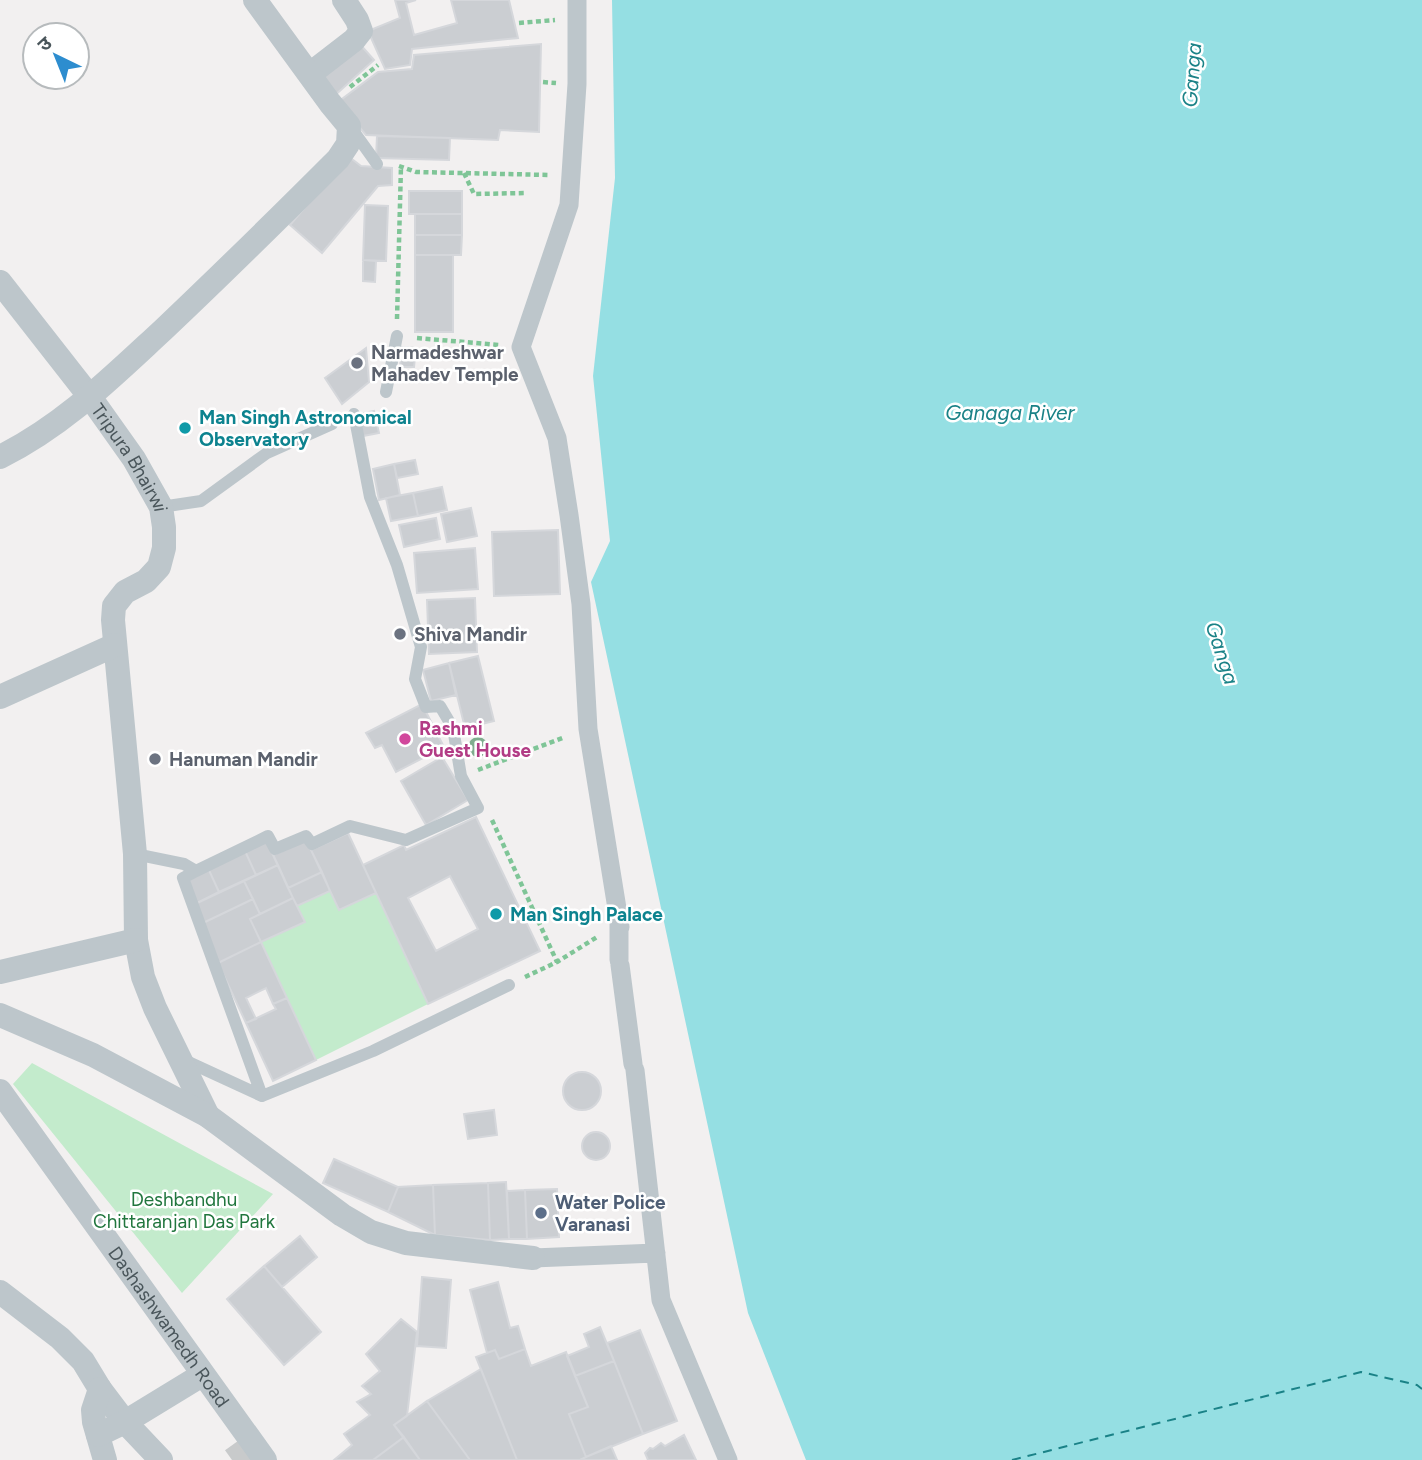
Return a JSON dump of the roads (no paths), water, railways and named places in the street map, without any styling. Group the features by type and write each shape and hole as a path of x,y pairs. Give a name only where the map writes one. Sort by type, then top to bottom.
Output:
{"street":[{"path":"0,457 41,433 90,397 223,273 338,159 348,144 349,126 255,0"},
{"path":"310,74 354,40 361,30 344,0"},
{"path":"577,9 578,83 569,205 521,346 556,438 569,514 581,604 587,729 620,927 619,924 620,963 661,1300 728,1460"},
{"name":"Tripura Bhairwi","path":"0,282 134,458 161,507 164,548 159,567 146,581 125,592 114,606 116,645"},
{"path":"0,698 116,645 135,854 136,940 144,977 155,1008 208,1116"},
{"path":"0,972 136,940"},
{"path":"0,1015 93,1055 208,1116 342,1215 371,1232 406,1243 533,1258 656,1253"},
{"name":"Dashashwamedh Road","path":"0,1091 265,1460"},
{"path":"4,1301 60,1338 83,1362 125,1422 161,1460"},
{"path":"98,1436 202,1375"},
{"path":"100,1389 93,1410 104,1460"}],"lane":[{"path":"349,126 377,164"},
{"path":"386,392 397,336"},
{"path":"261,1096 183,878 268,836 275,849 306,836 312,844 350,826 410,843 478,808 461,776 453,728 440,706 426,707 415,679 421,647 397,565 370,497 354,414"},
{"path":"161,507 201,501 267,453 332,424"},
{"path":"135,854 184,864 196,871"},
{"path":"180,1059 261,1096 373,1051 509,985"}],"water":[{"name":"Ganaga River","path":"612,0 1422,0 1422,1460 806,1460 748,1313 591,582 610,541 593,376 615,178"}],"tunnel":[{"path":"232,1460 253,1445"}],"place":[{"name":"Narmadeshwar Mahadev Temple","path":"357,363"},
{"name":"Man Singh Astronomical Observatory","path":"185,428"},
{"name":"Shiva Mandir","path":"400,634"},
{"name":"Rashmi Guest House","path":"405,739"},
{"name":"Hanuman Mandir","path":"155,759"},
{"name":"Man Singh Palace","path":"496,914"},
{"name":"Water Police Varanasi","path":"541,1213"}],"water label":[{"name":"Ganga","path":"1192,75"},
{"name":"Ganga","path":"1222,653"}],"park label":[{"name":"Deshbandhu Chittaranjan Das Park","path":"184,1210"}]}
